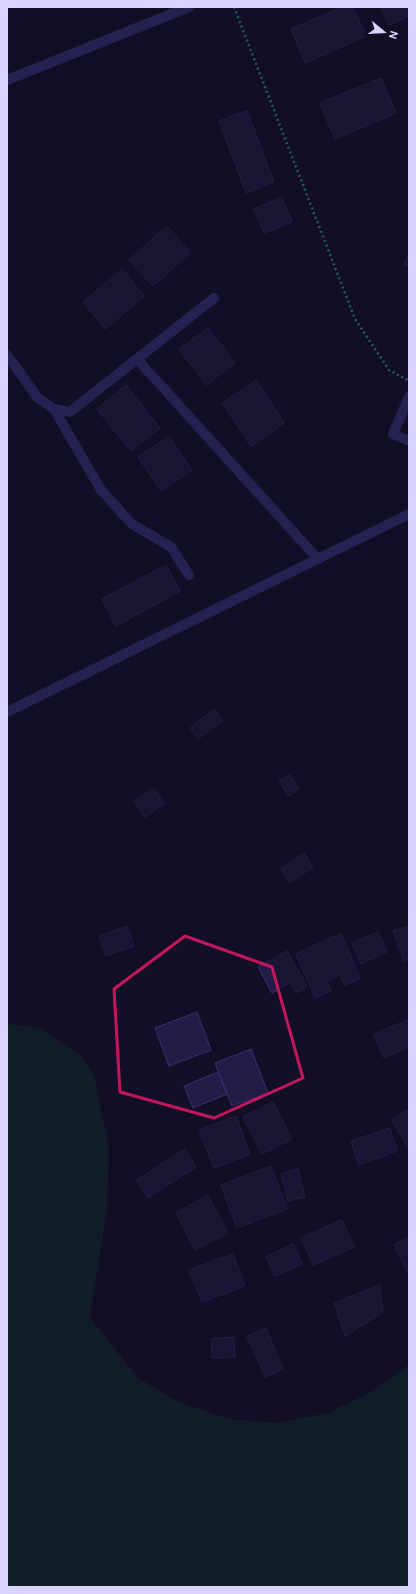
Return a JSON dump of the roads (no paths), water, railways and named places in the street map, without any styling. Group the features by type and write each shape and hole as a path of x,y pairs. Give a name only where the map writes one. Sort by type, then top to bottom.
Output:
{"street":[{"path":"7,80 189,7"},
{"path":"7,355 38,398 54,409 70,412 214,298"},
{"path":"137,359 318,559"},
{"path":"409,397 393,434 409,441"},
{"path":"54,409 101,490 132,524 171,547 189,575"},
{"path":"7,712 409,514"}]}
